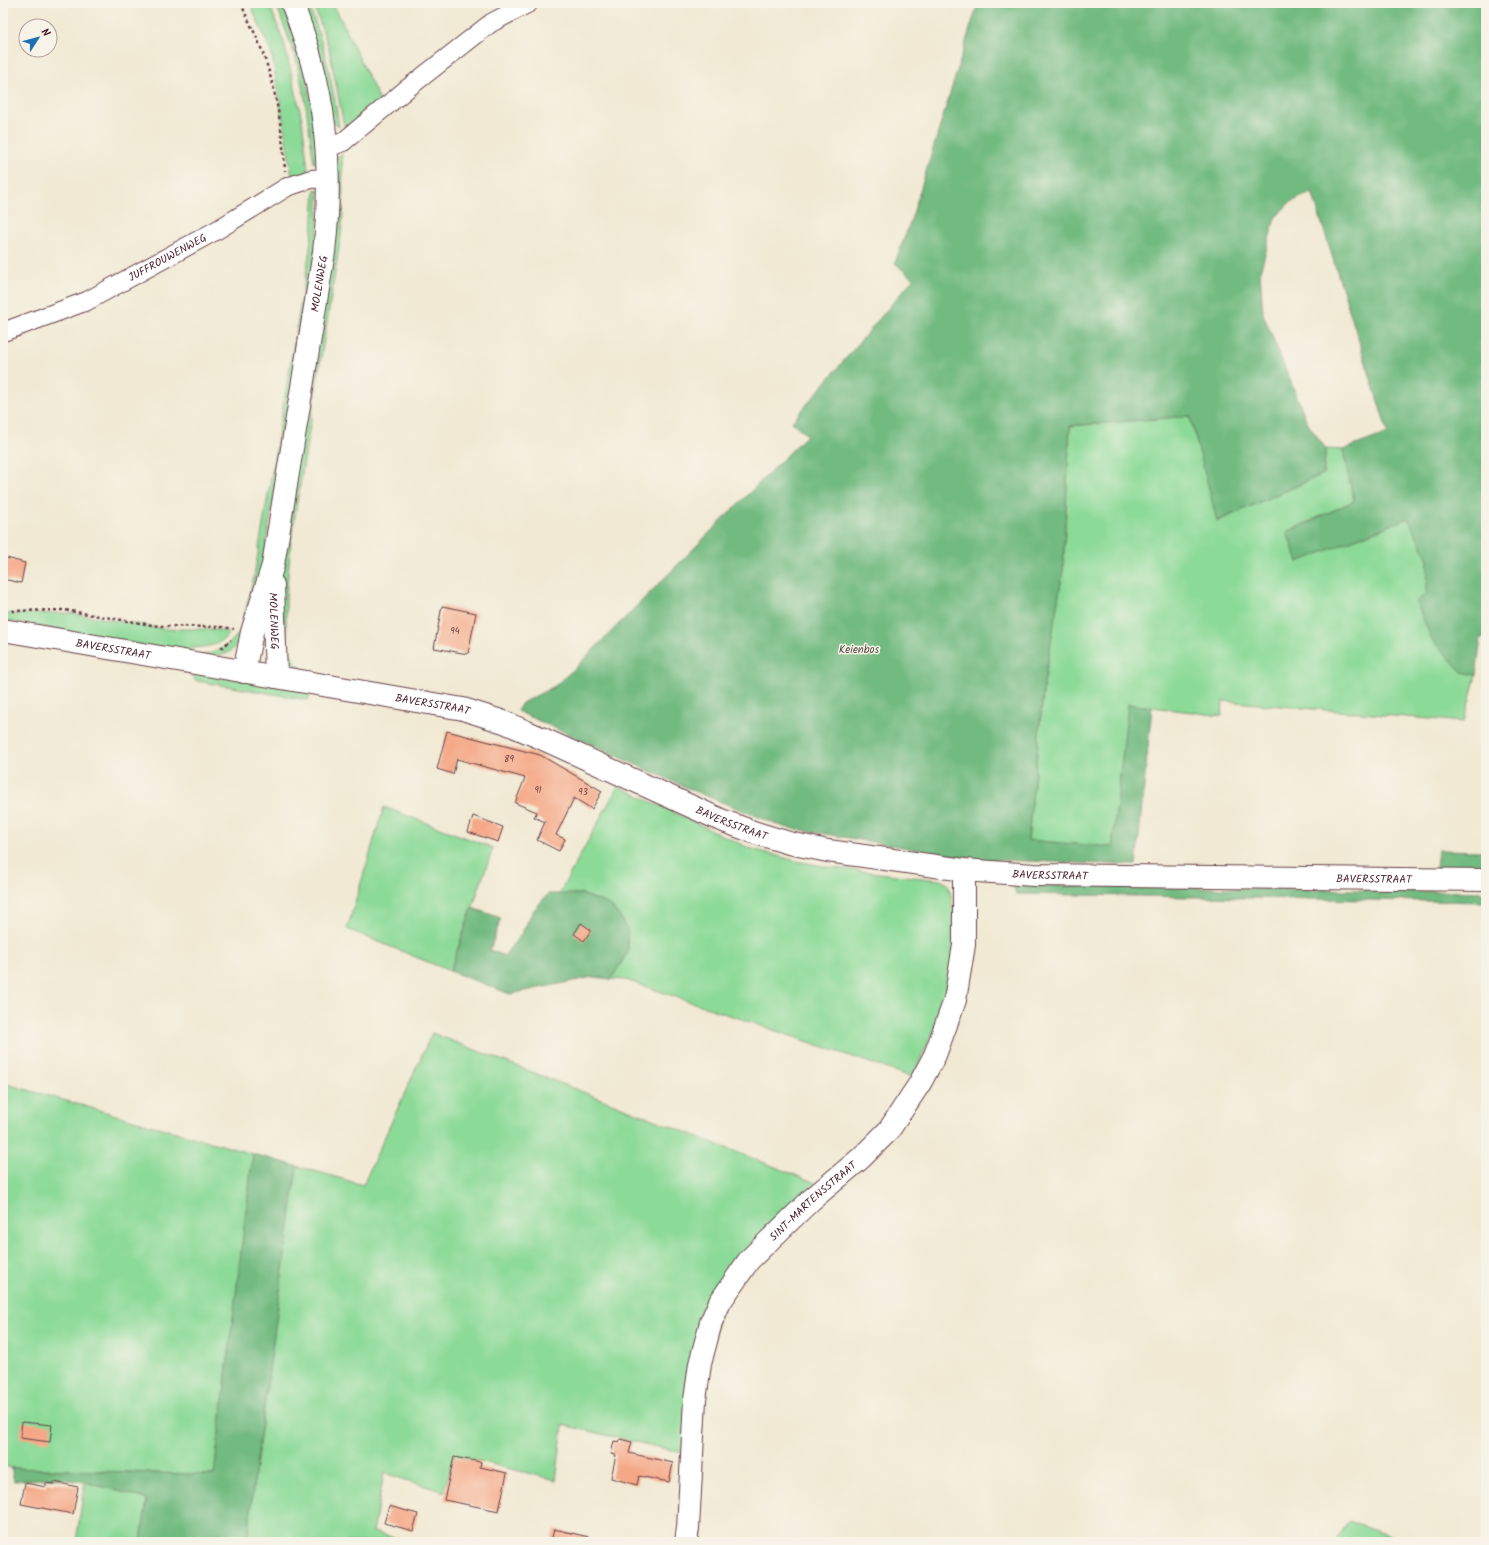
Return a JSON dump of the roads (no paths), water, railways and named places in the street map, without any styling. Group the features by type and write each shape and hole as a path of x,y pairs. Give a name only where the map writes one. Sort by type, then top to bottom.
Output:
{"main road":[{"name":"MOLENWEG","path":"244,672 252,632 273,565 324,252 328,216 329,178 322,110 314,68 292,3"},
{"name":"MOLENWEG","path":"273,565 276,677"},
{"name":"BAVERSSTRAAT","path":"6,620 244,672 463,709 504,722 721,820 789,843 828,851 964,870 1034,875 1486,880"},
{"name":"SINT-MARTENSSTRAAT","path":"686,1542 695,1400 700,1364 711,1322 720,1302 749,1260 812,1200 861,1158 889,1130 920,1083 935,1055 955,1000 964,945 964,870"}],"street":[{"path":"327,148 343,142 408,88 491,23 529,3"},
{"name":"JUFFROUWENWEG","path":"3,332 87,301 217,230 287,187 311,178 329,178"}],"park label":[{"name":"Keienbos","path":"859,649"}]}
